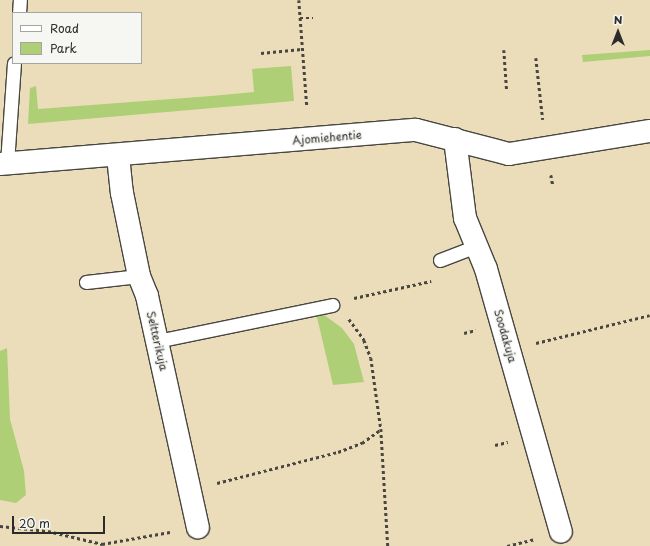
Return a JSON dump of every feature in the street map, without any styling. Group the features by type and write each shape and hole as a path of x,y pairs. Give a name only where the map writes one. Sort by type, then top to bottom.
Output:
{"street":[{"name":"Ajomiehentie","path":"3,163 118,156 416,130 509,154 650,131"},
{"name":"Soodakuja","path":"454,139 461,198 465,218 486,269 561,532"},
{"name":"Seltterikuja","path":"118,156 122,193 139,276 147,296 198,527"}],"lane":[{"path":"19,12 20,0"},
{"path":"3,163 14,64"},
{"path":"440,260 476,246"},
{"path":"86,282 139,276"},
{"path":"157,341 332,305"}],"path":[{"path":"299,0 307,107"},
{"path":"300,18 313,18"},
{"path":"261,53 302,49"},
{"path":"504,50 507,89"},
{"path":"536,58 544,125"},
{"path":"332,305 360,296 434,280"},
{"path":"332,305 352,322 364,340 371,358 381,429 388,546"},
{"path":"509,350 650,315"},
{"path":"189,490 338,452 362,443 381,429"},
{"path":"0,526 48,531 102,544 198,527"}],"green space":[{"path":"650,50 650,56 583,62 582,55"},
{"path":"291,66 294,101 28,124 30,88 36,86 38,109 211,96 254,92 252,69"},
{"path":"320,312 342,328 354,344 364,382 333,385 316,313"},
{"path":"7,348 10,419 24,471 26,495 16,503 0,500 0,351"}]}
